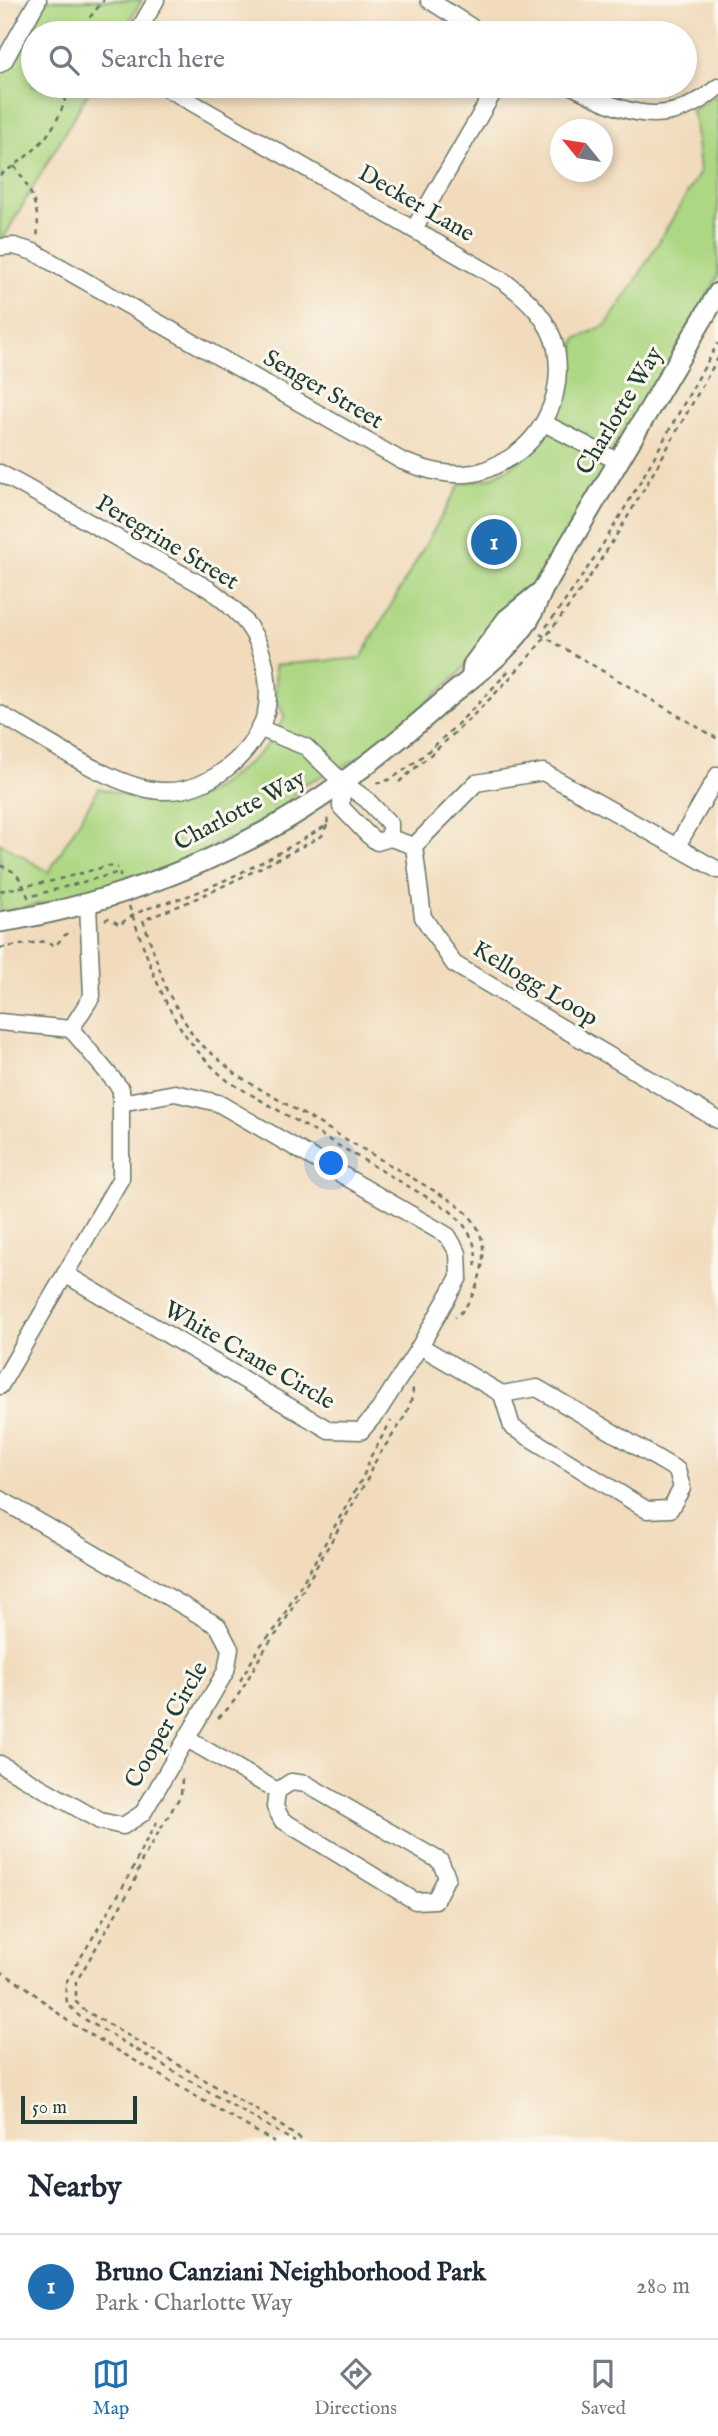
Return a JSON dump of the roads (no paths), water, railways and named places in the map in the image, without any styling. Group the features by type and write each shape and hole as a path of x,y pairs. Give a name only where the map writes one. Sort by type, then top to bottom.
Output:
{"street":[{"path":"26,21 38,0"},
{"path":"144,21 156,0"},
{"path":"429,0 462,21"},
{"path":"0,64 21,30"},
{"path":"594,98 634,113 666,114 694,104 718,87"},
{"name":"Decker Lane","path":"184,98 505,282 529,300 543,320 556,347 555,397 544,423"},
{"path":"414,229 490,98"},
{"name":"Senger Street","path":"1,247 14,246 34,252 401,461 430,472 477,473 500,464 536,438 544,423"},
{"name":"Charlotte Way","path":"0,922 88,904 185,869 275,826 342,782 415,727 498,658 526,625 543,589 718,293"},
{"path":"544,423 619,462"},
{"name":"Peregrine Street","path":"0,473 209,589 234,608 250,628 262,654 267,710 259,728"},
{"name":"Charlotte Way","path":"471,678 473,665 507,619 543,589"},
{"path":"0,714 115,779 143,789 166,791 191,787 212,778 242,754 259,728 306,747 342,782 366,799 390,824 390,838"},
{"path":"342,782 341,807 376,842 390,838 414,846 477,783 543,772 718,870"},
{"path":"677,846 718,775"},
{"name":"Kellogg Loop","path":"414,846 423,917 454,964 718,1120"},
{"path":"72,1029 92,996 88,904"},
{"path":"0,1022 72,1029 121,1089 121,1178 0,1385"},
{"path":"121,1103 175,1093 218,1103 448,1236 458,1253 459,1277 420,1346 502,1394 537,1388 677,1470 682,1488 670,1509 647,1510 512,1427 502,1394"},
{"name":"White Crane Circle","path":"65,1274 329,1430 361,1431 379,1410 420,1346"},
{"name":"Cooper Circle","path":"0,1499 218,1626 230,1648 226,1671 194,1743 143,1813 123,1826 100,1821 0,1763"},
{"path":"194,1743 277,1791"},
{"path":"291,1782 306,1784 440,1861 447,1877 435,1900 415,1901 282,1820 275,1807 277,1791 291,1782"}],"place":[{"name":"Bruno Canziani Neighborhood Park","path":"494,542"}]}
